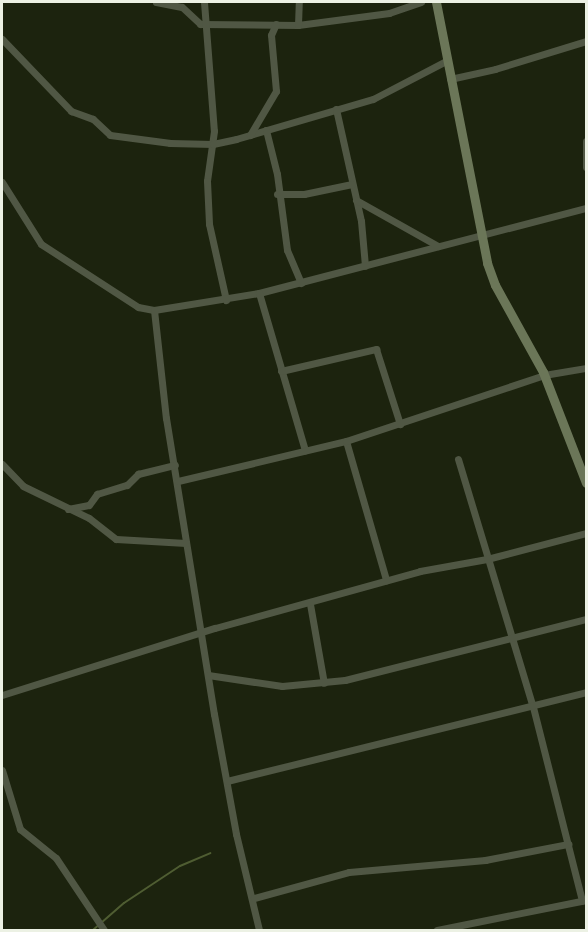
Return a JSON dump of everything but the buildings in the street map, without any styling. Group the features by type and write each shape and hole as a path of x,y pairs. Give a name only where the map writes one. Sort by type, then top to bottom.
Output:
{"street":[{"path":"156,2 182,7 195,21 207,24 298,25 389,13 422,2"},
{"path":"204,2 207,24 204,36 212,85 213,144 207,181 209,224 226,300"},
{"path":"298,25 299,2"},
{"path":"436,2 480,233 495,285 544,375 586,483"},
{"path":"250,135 276,91 277,70 271,41 276,24"},
{"path":"2,39 71,111 96,121 110,135 213,144 336,110 414,81 447,61"},
{"path":"450,79 495,69 586,41"},
{"path":"336,110 357,200 365,266"},
{"path":"266,130 277,174 277,194 287,250 301,283"},
{"path":"586,141 586,167"},
{"path":"2,182 41,244 138,307 154,310 259,293 480,233 586,208"},
{"path":"277,194 304,194 352,184"},
{"path":"357,200 438,246"},
{"path":"259,293 305,450"},
{"path":"154,310 186,543 208,675 236,834 254,898 259,930"},
{"path":"281,371 376,348 400,424"},
{"path":"178,481 346,441 544,375 586,368"},
{"path":"346,441 386,580"},
{"path":"437,930 584,900 533,707 458,459"},
{"path":"2,464 23,486 89,518 120,540 152,538 186,543"},
{"path":"67,509 89,505 98,494 127,485 138,474 175,465"},
{"path":"2,695 202,631 310,604 386,580 487,559 586,532"},
{"path":"310,604 324,683"},
{"path":"208,675 282,686 324,683 385,671 586,619"},
{"path":"227,781 533,707 586,692"},
{"path":"2,770 20,829 56,858 104,930"},
{"path":"254,898 349,872 485,860 568,844"}],"waterway":[{"path":"93,930 124,903 180,866 210,853"}]}
